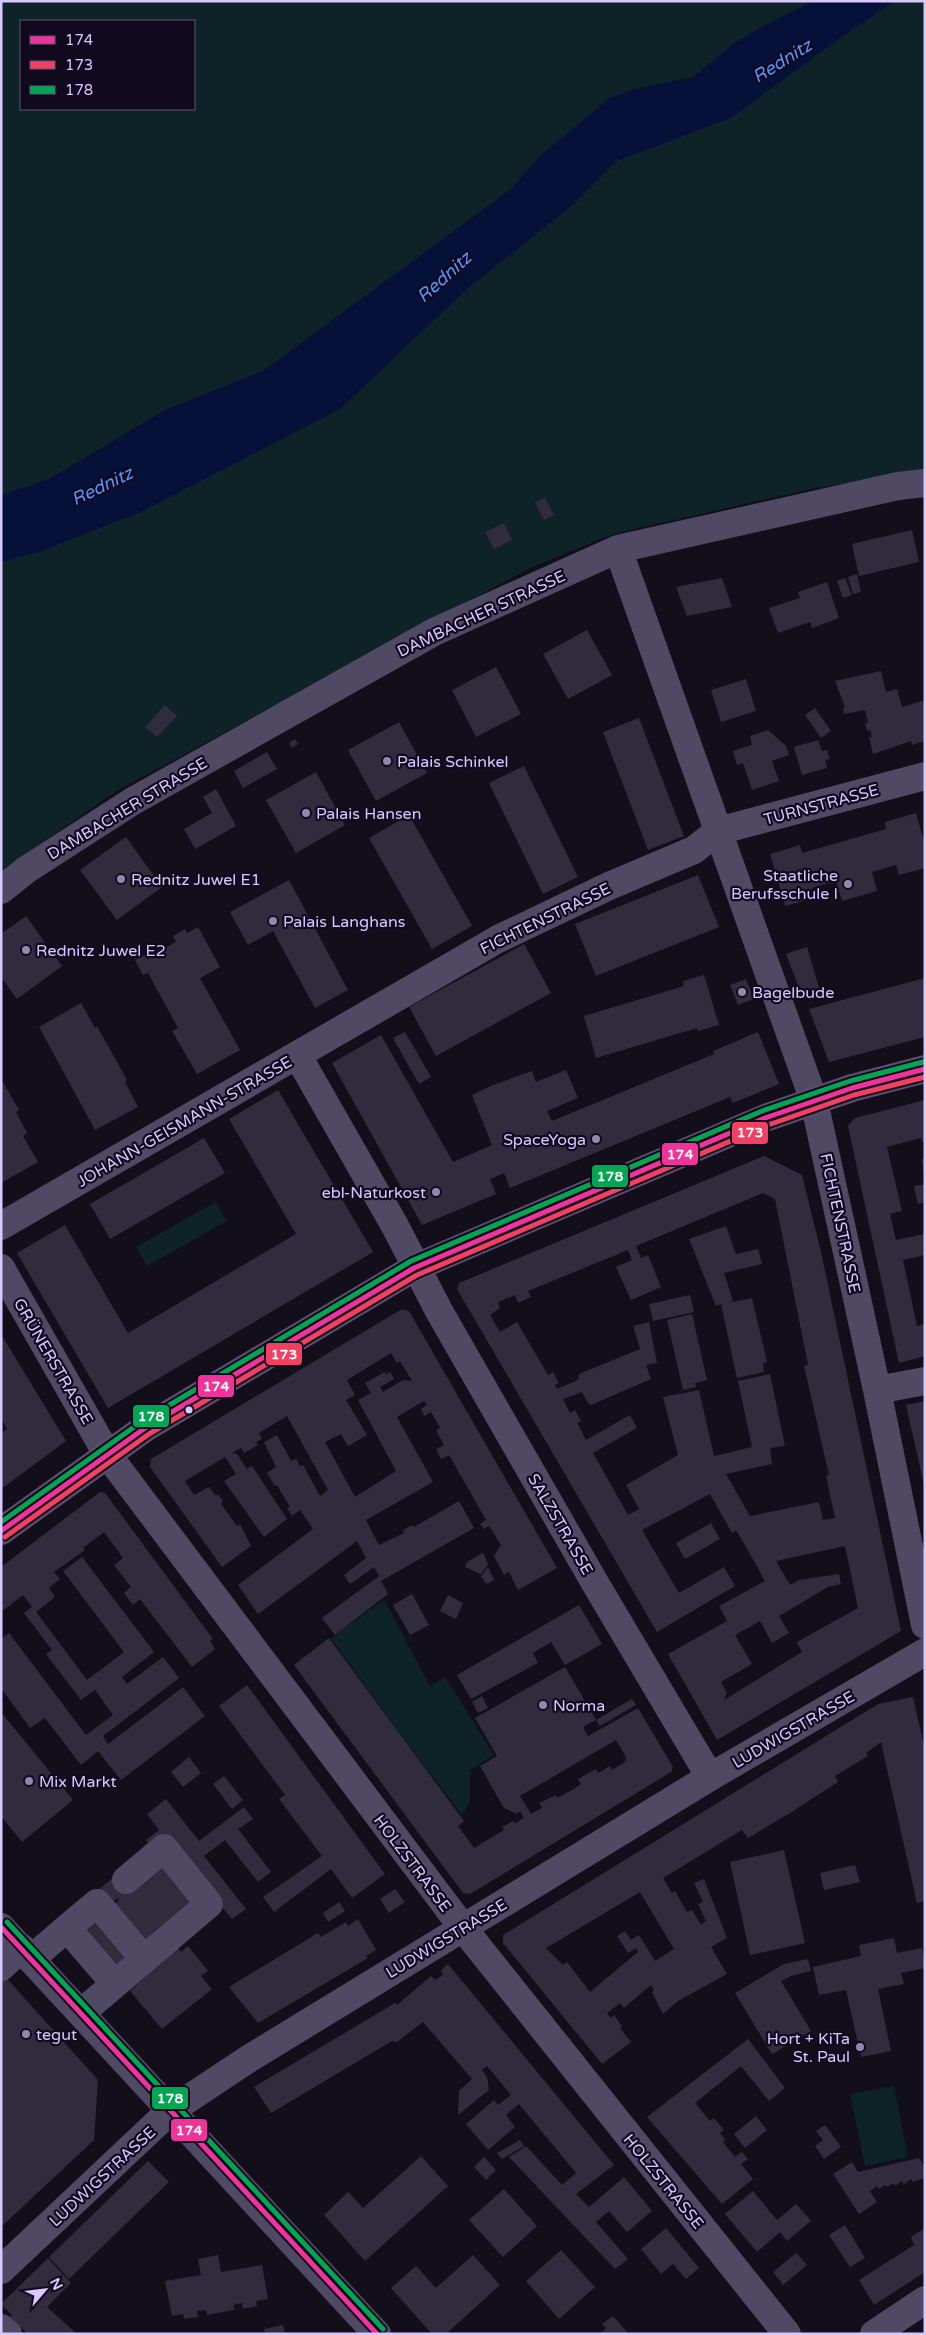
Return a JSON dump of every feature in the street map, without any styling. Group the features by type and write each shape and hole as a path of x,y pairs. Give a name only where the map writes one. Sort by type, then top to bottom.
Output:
{"main road":[{"path":"1,1531 146,1428 414,1268 765,1118 858,1086 925,1069"}],"street":[{"name":"DAMBACHER STRASSE","path":"1,890 26,870 133,801 434,632 618,549 898,486 925,482"},
{"name":"FICHTENSTRASSE","path":"618,549 814,1101 877,1390 925,1625"},
{"name":"TURNSTRASSE","path":"718,831 925,776"},
{"name":"FICHTENSTRASSE","path":"374,1010 498,940 609,886 694,850 718,831"},
{"name":"JOHANN-GEISMANN-STRASSE","path":"1,1226 298,1056 374,1010"},
{"name":"JOHANN-GEISMANN-STRASSE","path":"298,1056 395,1226 414,1268"},
{"name":"GRÜNERSTRASSE","path":"1,1268 107,1454"},
{"name":"SALZSTRASSE","path":"414,1268 595,1583 710,1778"},
{"path":"877,1390 925,1381"},
{"name":"HOLZSTRASSE","path":"107,1454 463,1928 786,2334"},
{"name":"LUDWIGSTRASSE","path":"1,2270 170,2111 250,2058 463,1928 710,1778 925,1652"},
{"path":"81,2013 209,1904 164,1848 126,1880"},
{"path":"87,1911 129,1972"},
{"path":"87,1911 129,1972"},
{"path":"1,1967 26,1954 87,1911"},
{"path":"1,1927 378,2334"},
{"path":"874,2334 925,2300"},
{"path":"1,2328 8,2334"}],"green space":[{"path":"1,1 925,1 925,473 815,488 613,534 530,568 118,790 1,871"},
{"path":"216,1202 227,1221 147,1266 136,1247"},
{"path":"384,1600 430,1686 445,1677 494,1755 470,1770 470,1802 462,1815 331,1638"},
{"path":"894,2086 908,2157 865,2166 850,2094"}],"water":[{"name":"Rednitz","path":"813,1 895,1 843,36 731,118 617,161 574,204 467,289 340,409 141,512 39,552 1,562 1,495 49,479 165,410 263,371 511,189 540,156 610,98 630,90 693,77 732,45 752,32"}],"building":[{"path":"545,498 554,515 544,520 535,503"},
{"path":"504,523 512,540 494,549 485,532"},
{"path":"912,530 919,562 859,576 852,544"},
{"path":"857,574 861,592 853,594 848,577"},
{"path":"722,578 732,607 687,616 676,587"},
{"path":"845,578 852,595 843,598 837,581"},
{"path":"827,582 839,618 812,628 810,622 778,633 769,608 800,598 798,592"},
{"path":"587,630 612,675 568,699 543,654"},
{"path":"496,667 521,714 476,737 452,690"},
{"path":"881,671 886,692 897,689 902,707 922,701 925,704 925,741 912,745 911,741 873,754 869,737 872,737 870,730 867,731 865,724 868,723 865,710 844,714 843,707 845,707 835,681"},
{"path":"746,679 756,711 721,722 711,690"},
{"path":"165,705 177,716 157,737 145,727"},
{"path":"815,708 831,731 821,738 805,715"},
{"path":"639,718 684,836 648,850 603,732"},
{"name":"Palais Schinkel","path":"399,722 427,773 376,801 348,750"},
{"path":"768,730 786,746 789,755 772,761 779,781 752,790 743,763 737,765 733,751 752,745 750,736"},
{"path":"295,739 298,744 292,748 289,743"},
{"path":"818,740 822,751 827,750 830,759 825,760 827,768 802,775 794,747"},
{"path":"267,752 277,769 243,788 234,771"},
{"path":"524,766 578,877 543,894 489,783"},
{"name":"Palais Hansen","path":"316,772 345,825 296,853 266,800"},
{"path":"216,789 236,826 195,849 184,829 212,813 203,797"},
{"path":"916,813 925,845 925,868 899,875 896,865 872,872 877,891 842,901 836,881 812,888 814,898 785,906 770,854 800,845 802,853 886,829 885,822"},
{"path":"409,815 472,926 432,949 369,838"},
{"name":"Rednitz Juwel E1","path":"126,837 162,887 117,920 80,870"},
{"path":"698,875 719,927 596,976 575,924"},
{"path":"289,880 348,990 315,1008 273,931 248,945 230,912"},
{"name":"Rednitz Juwel E2","path":"26,916 62,966 17,999 1,977 1,934"},
{"path":"198,927 220,967 200,978 240,1050 197,1074 172,1031 178,1028 148,973 143,975 135,960 147,954 149,957 176,942 173,936 185,929 187,933"},
{"path":"524,944 551,993 436,1056 409,1007"},
{"path":"807,947 819,988 801,993 786,954"},
{"path":"704,975 719,1025 698,1031 697,1028 596,1058 584,1016 684,986 683,981"},
{"path":"925,978 925,1037 829,1062 809,1009"},
{"name":"Bagelbude","path":"746,979 754,999 738,1005 730,985"},
{"path":"81,1003 95,1028 97,1026 127,1080 125,1082 138,1107 95,1130 39,1027"},
{"path":"405,1032 431,1077 419,1084 393,1038"},
{"path":"758,1032 779,1084 733,1103 730,1097 510,1188 504,1173 490,1179 496,1194 422,1225 332,1063 381,1035 453,1162 492,1145 472,1095 493,1085 532,1071 536,1082 566,1070 578,1098 547,1111 552,1121 714,1054 713,1051"},
{"path":"1,1079 19,1110 16,1112 27,1133 23,1136 38,1162 1,1183"},
{"path":"278,1090 373,1252 108,1408 17,1253 65,1225 128,1333 296,1234 229,1119"},
{"path":"925,1100 925,1141 922,1142 921,1138 887,1147 902,1211 890,1214 896,1240 925,1234 925,1255 903,1260 917,1326 925,1324 925,1356 899,1363 848,1126 855,1118"},
{"path":"204,1138 225,1173 110,1239 90,1204"},
{"path":"764,1156 802,1175 821,1252 901,1631 717,1740 668,1654 727,1621 719,1606 765,1581 749,1552 736,1530 732,1533 710,1494 642,1530 679,1593 724,1567 735,1586 657,1632 457,1289 459,1283","holes":["763,1193 775,1199 808,1365 804,1366 829,1475 826,1476 835,1518 823,1520 819,1502 750,1516 726,1474 772,1464 770,1448 785,1446 770,1374 738,1381 752,1447 714,1456 699,1390 663,1397 678,1455 626,1485 639,1509 628,1515 593,1453 637,1428 630,1415 586,1440 577,1423 581,1421 575,1410 570,1413 563,1399 582,1392 591,1405 651,1379 646,1365 657,1363 649,1322 633,1326 640,1349 579,1374 578,1380 557,1389 555,1385 559,1383 553,1372 548,1375 517,1322 500,1332 490,1315 500,1308 498,1302 515,1295 518,1303 531,1297 528,1291 628,1250 632,1260 616,1267 631,1300 661,1287 648,1255 641,1258 636,1246","845,1546 858,1608 797,1642 802,1652 724,1700 727,1693 721,1682 752,1664 735,1635 760,1621 772,1643 789,1633 779,1616 828,1587 841,1584 839,1574 799,1580 790,1585 776,1561"]},
{"path":"922,1159 925,1159 925,1172 924,1172"},
{"path":"925,1184 925,1202 918,1204 914,1186"},
{"path":"726,1226 736,1254 758,1249 762,1264 724,1273 733,1301 727,1303 752,1298 767,1362 763,1363 764,1372 737,1378 721,1304 716,1306 689,1239"},
{"path":"690,1295 694,1312 653,1321 649,1304"},
{"path":"402,1309 409,1311 557,1568 518,1590 509,1572 504,1575 494,1556 501,1545 489,1526 484,1529 480,1524 486,1520 449,1455 441,1459 436,1449 444,1445 436,1430 440,1428 431,1412 424,1416 421,1409 427,1405 424,1401 397,1417 433,1482 366,1520 379,1545 404,1533 403,1530 412,1525 414,1527 459,1501 474,1528 381,1581 388,1594 335,1635 322,1618 379,1576 374,1567 350,1584 344,1575 366,1558 357,1541 258,1614 238,1585 313,1529 300,1510 292,1516 287,1508 290,1507 277,1485 275,1486 267,1473 276,1467 264,1442 277,1435 291,1461 296,1459 300,1466 303,1465 320,1496 328,1490 287,1416 259,1433 262,1439 256,1442 258,1445 244,1453 241,1448 232,1453 237,1454 247,1469 252,1466 287,1519 264,1537 224,1481 236,1474 225,1457 185,1481 194,1495 209,1487 216,1496 218,1494 223,1501 221,1504 237,1526 240,1524 251,1546 222,1567 150,1467 151,1459","holes":["391,1353 397,1363 400,1361 412,1381 403,1380 383,1392 380,1387 394,1379 390,1372 386,1374 385,1372 365,1383 371,1393 358,1400 396,1471 355,1497 325,1442 341,1434 348,1446 367,1435 346,1400 355,1395 347,1380"]},
{"path":"692,1314 707,1380 695,1383 696,1387 683,1390 667,1320"},
{"path":"1,1334 66,1441 1,1489 1,1433 7,1429 1,1418"},
{"path":"925,1401 925,1485 924,1485 906,1405"},
{"path":"100,1492 105,1493 213,1639 210,1641 215,1649 192,1667 140,1599 133,1605 124,1593 131,1587 114,1565 123,1558 104,1532 83,1548 85,1550 54,1572 60,1579 49,1588 55,1597 36,1612 87,1680 124,1652 63,1571 82,1557 154,1652 122,1677 127,1684 163,1657 179,1678 103,1736 108,1744 183,1687 205,1716 121,1780 98,1751 81,1765 45,1718 30,1728 1,1688 1,1636 2,1638 9,1633 86,1735 113,1715 95,1690 81,1700 46,1654 52,1650 24,1613 32,1607 23,1595 1,1612 1,1567"},
{"path":"711,1523 720,1539 685,1559 676,1543"},
{"path":"483,1553 488,1564 481,1574 465,1567 467,1562"},
{"path":"488,1567 494,1580 486,1584 481,1576"},
{"path":"412,1594 429,1625 410,1635 393,1605"},
{"path":"448,1595 463,1603 456,1619 440,1611"},
{"path":"579,1605 602,1644 565,1665 551,1642 533,1653 538,1663 471,1699 457,1675"},
{"path":"329,1638 464,1821 458,1826 474,1848 504,1830 502,1827 524,1818 520,1811 517,1814 504,1808 480,1766 497,1756 475,1718 565,1667 596,1720 583,1727 588,1736 638,1708 673,1767 671,1772 470,1894 463,1893 294,1665","holes":["616,1740 626,1757 625,1762 612,1770 610,1766 598,1773 596,1769 578,1779 581,1784 557,1798 556,1795 539,1803 542,1808 531,1814 520,1796"]},
{"path":"247,1685 385,1874 352,1898 331,1869 274,1912 263,1897 322,1856 279,1799 285,1795 219,1706"},
{"path":"482,1696 488,1708 478,1713 472,1702"},
{"path":"913,1697 925,1750 925,1901 917,1903 881,1742 866,1753 868,1756 835,1776 838,1782 793,1811 748,1838 742,1830 663,1878 672,1893 675,1891 687,1912 692,1910 701,1925 706,1921 698,1904 703,1902 694,1883 704,1879 727,1938 711,1947 727,1974 678,2001 663,2014 652,1992 654,1990 651,1985 624,2008 620,2003 607,2013 611,2018 614,2015 622,2026 620,2028 631,2042 602,2064 503,1943 503,1935 878,1704","holes":["640,1892 674,1949 655,1961 639,1935 631,1940 625,1931 617,1936 628,1953 636,1948 638,1952 590,1992 567,1962 563,1965 546,1948"]},
{"path":"632,1699 636,1705 600,1726 596,1720"},
{"name":"Mix Markt","path":"1,1712 73,1800 22,1842 1,1816"},
{"path":"189,1757 201,1773 183,1787 171,1772"},
{"path":"224,1776 243,1800 232,1809 213,1784"},
{"path":"166,1799 199,1841 244,1807 253,1819 238,1829 271,1872 258,1882 225,1840 204,1856 246,1909 232,1919 189,1868 152,1847 146,1840 159,1830 147,1814"},
{"path":"784,1850 805,1943 750,1955 730,1862"},
{"path":"855,1865 860,1882 824,1890 820,1873"},
{"path":"163,1867 193,1904 101,1977 71,1939 119,1900 118,1898 108,1905 97,1891 120,1872"},
{"path":"395,1889 405,1902 389,1913 380,1899"},
{"path":"339,1902 345,1911 328,1922 323,1913"},
{"path":"358,1919 376,1950 366,1956 368,1958 258,2023 229,1987 318,1933 321,1937 346,1922 348,1926"},
{"path":"894,1938 897,1953 922,1948 925,1968 901,1973 904,1984 878,1989 891,2051 861,2057 846,1990 819,1995 813,1967 861,1956 859,1945"},
{"path":"188,1946 208,1971 201,1976 212,1989 162,2029 130,1991 177,1947 181,1952"},
{"path":"808,1959 811,1971 791,1976 781,1981 811,2031 772,2054 735,1993 784,1964"},
{"path":"448,1964 614,2165 576,2194 589,2207 624,2177 652,2211 627,2232 609,2211 596,2222 628,2259 615,2269 509,2157 526,2146 562,2185 576,2173 519,2104 506,2115 515,2127 488,2150 466,2124 494,2100 498,2105 511,2095 487,2066 482,2070 487,2077 489,2090 458,2115 459,2091 472,2079 423,2022 397,2042 392,2041 271,2113 254,2087 395,2003 397,2005 431,1976 435,1980 443,1975 441,1970"},
{"path":"1,1972 98,2080 94,2140 1,2227"},
{"path":"748,2039 785,2088 769,2101 741,2066 695,2103 710,2121 714,2118 724,2130 720,2133 725,2140 723,2142 735,2157 742,2152 748,2159 741,2164 753,2179 722,2204 647,2117"},
{"path":"756,2116 767,2130 745,2148 734,2134"},
{"path":"825,2125 841,2147 824,2159 815,2146 823,2140 816,2131"},
{"path":"520,2140 524,2146 502,2159 497,2153"},
{"path":"421,2156 448,2186 365,2261 324,2215 348,2192 363,2208"},
{"path":"484,2157 496,2170 486,2180 474,2167"},
{"path":"919,2158 925,2168 925,2178 913,2182 911,2179 904,2184 902,2181 895,2186 894,2183 887,2187 885,2185 879,2189 877,2186 870,2191 877,2202 859,2214 833,2174 852,2162 858,2172"},
{"path":"148,2161 169,2182 69,2279 49,2257"},
{"path":"504,2189 537,2226 503,2257 469,2220"},
{"path":"753,2191 777,2220 796,2204 811,2221 787,2241 780,2232 757,2252 725,2214"},
{"path":"845,2225 865,2258 850,2267 829,2235"},
{"path":"666,2228 699,2268 686,2279 673,2264 661,2274 641,2249"},
{"path":"925,2228 925,2272 874,2305 859,2280 914,2245 911,2237"},
{"path":"561,2250 595,2287 559,2319 526,2281"},
{"path":"796,2253 807,2265 783,2285 773,2272"},
{"path":"218,2255 221,2272 262,2265 268,2299 256,2301 257,2306 243,2309 242,2303 233,2305 234,2310 207,2315 206,2310 197,2311 198,2317 184,2319 183,2314 172,2316 165,2281 201,2275 198,2259"},
{"path":"473,2255 500,2285 446,2334 432,2334 391,2288 416,2266 436,2288"},
{"path":"48,2258 71,2283 47,2307 77,2334 28,2334 10,2317 12,2315 1,2304"},
{"path":"613,2316 629,2334 600,2334 606,2328 602,2324"},
{"path":"283,2325 285,2334 265,2334 264,2329"}],"transit line":[{"name":"178","path":"1,1522 141,1422 411,1261 762,1111 850,1081 923,1062"},
{"name":"174","path":"1,1531 145,1428 414,1268 765,1118 852,1088 925,1069"},
{"name":"173","path":"5,1537 149,1434 417,1275 768,1125 854,1095 925,1077"},
{"name":"178","path":"7,1922 383,2329"},
{"name":"174","path":"1,1927 377,2334"}],"place":[{"name":"Palais Schinkel","path":"387,761"},
{"name":"Palais Hansen","path":"306,813"},
{"name":"Rednitz Juwel E1","path":"121,879"},
{"name":"Staatliche Berufsschule I","path":"848,884"},
{"name":"Palais Langhans","path":"273,921"},
{"name":"Rednitz Juwel E2","path":"26,950"},
{"name":"Bagelbude","path":"742,992"},
{"name":"SpaceYoga","path":"596,1139"},
{"name":"ebl-Naturkost","path":"436,1192"},
{"name":"Norma","path":"543,1705"},
{"name":"Mix Markt","path":"29,1781"},
{"name":"tegut","path":"26,2034"},
{"name":"Hort + KiTa St. Paul","path":"860,2047"}]}
